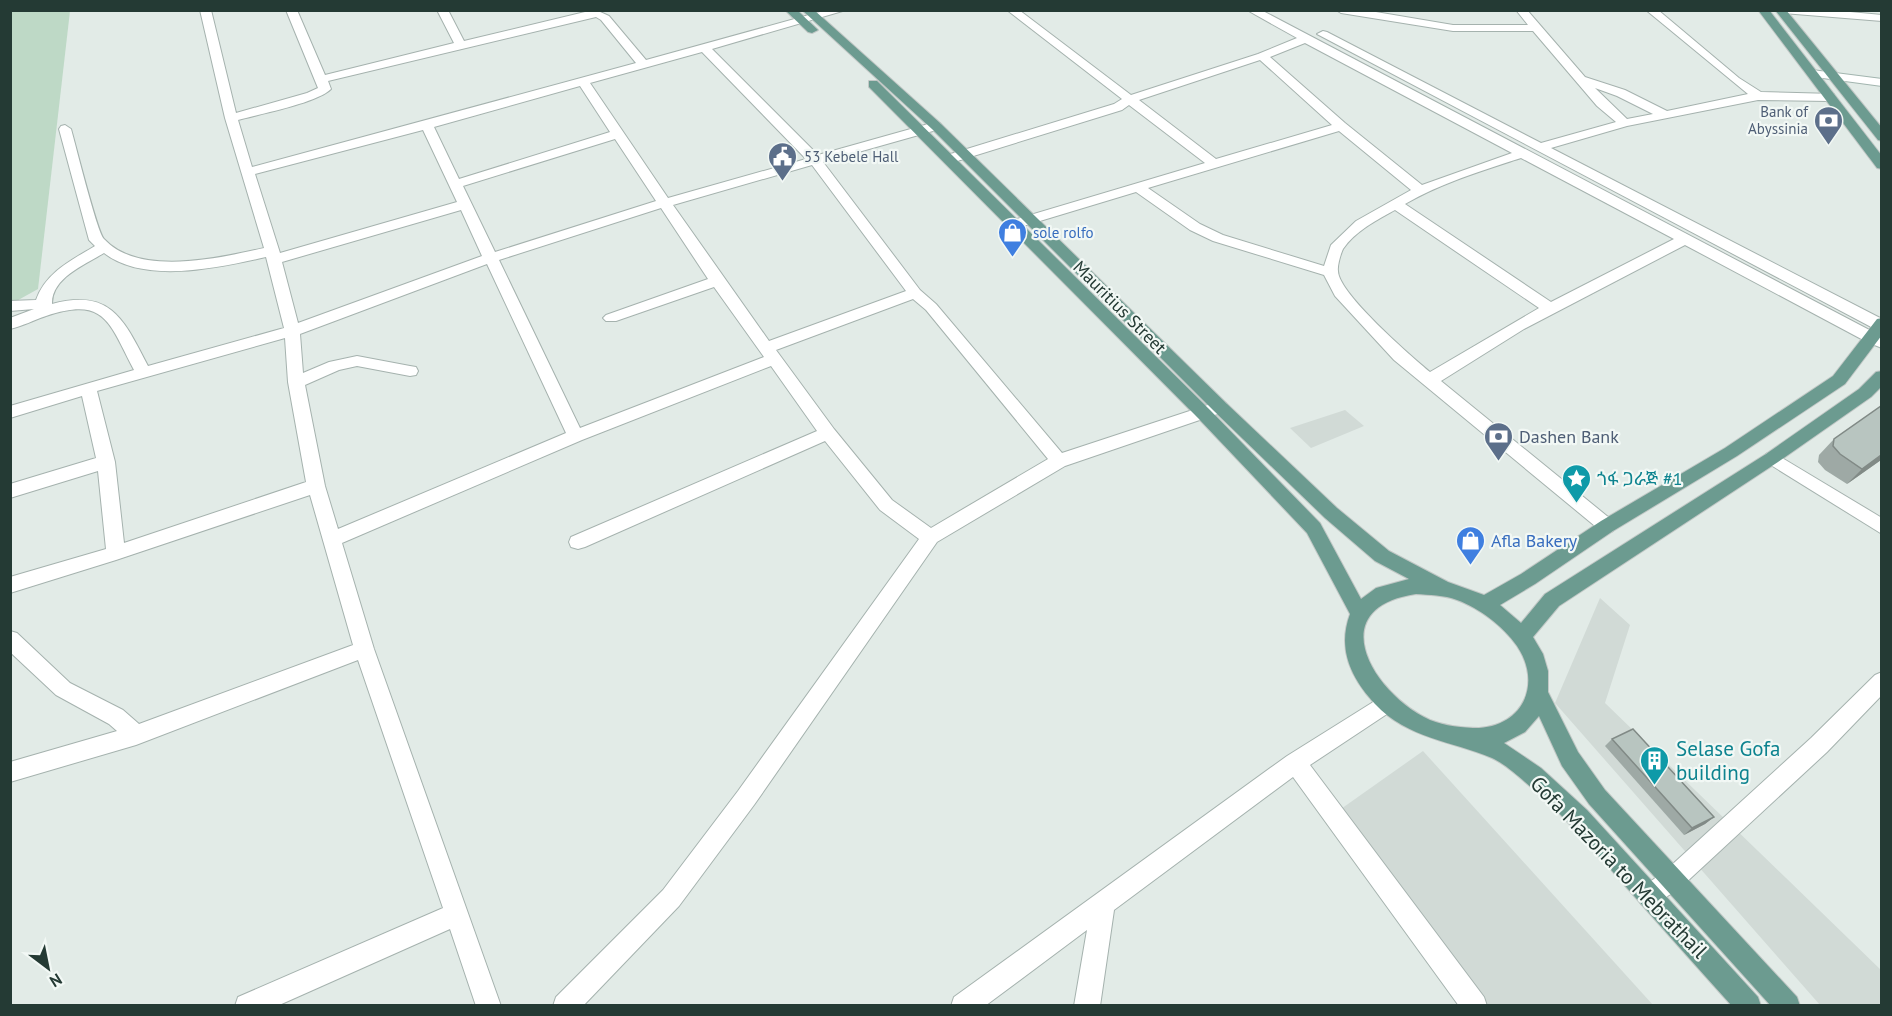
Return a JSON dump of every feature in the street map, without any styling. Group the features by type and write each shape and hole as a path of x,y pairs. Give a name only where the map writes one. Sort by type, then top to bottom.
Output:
{"main road":[{"name":"Mauritius Street","path":"790,10 808,17 936,126 1032,219 1212,410 1314,528 1360,615"},
{"path":"1763,10 1881,165"},
{"path":"1781,10 1881,137"},
{"name":"Mauritius Street","path":"808,17 920,131 1212,410 1382,556 1443,588"},
{"path":"1485,604 1528,579 1607,526 1731,452 1839,380 1879,331"},
{"path":"1522,636 1552,600 1772,458 1865,393 1881,376"},
{"path":"1416,585 1443,588 1464,594 1485,604 1505,618 1522,636 1534,656 1540,675 1539,695 1528,717 1506,733 1476,738 1442,734 1412,722 1386,703 1367,681 1356,658 1354,635 1360,615 1373,599 1393,589 1416,585"},
{"name":"Gofa Mazoria to Mebrathail","path":"1539,695 1570,759 1597,797 1788,1005"},
{"name":"Gofa Mazoria to Mebrathail","path":"1442,734 1500,751 1533,775 1579,818 1749,1005"}],"street":[{"path":"205,10 231,118 292,331 296,382 316,486 364,649 489,1005"},
{"path":"231,118 325,89 291,10"},
{"path":"442,10 460,44"},
{"path":"247,172 427,125 705,49 808,17 841,10"},
{"path":"1012,10 1213,163"},
{"path":"1252,10 1684,240 1879,331"},
{"path":"1276,10 1542,147 1879,331"},
{"path":"1341,10 1453,28 1537,28"},
{"path":"1521,10 1601,103 1624,123"},
{"path":"1651,10 1690,45 1758,96"},
{"path":"1781,10 1881,18"},
{"path":"322,79 460,44 598,14 605,18 644,65"},
{"path":"949,159 1118,107 1131,99 1262,56 1305,39"},
{"path":"705,49 814,159 915,293 931,307 1059,461"},
{"path":"1262,56 1341,126 1420,190"},
{"path":"1812,74 1881,83"},
{"path":"1582,80 1621,93 1664,114"},
{"path":"583,82 717,281 828,433 886,505 930,537"},
{"path":"1542,147 1624,123 1758,96 1830,97"},
{"path":"427,125 576,436"},
{"path":"10,412 292,331 490,258 664,203 936,126"},
{"path":"1016,224 1341,126"},
{"path":"65,129 96,240 104,248 128,259 184,267 272,256 466,204"},
{"path":"456,184 617,134"},
{"path":"1520,154 1464,172 1420,190 1361,224 1336,248 1330,272 1340,293 1400,356 1607,526"},
{"path":"1138,187 1195,227 1218,238 1330,272"},
{"path":"1395,204 1551,309"},
{"path":"1430,380 1519,325 1684,240"},
{"path":"44,308 44,294 50,284 104,248"},
{"path":"611,318 717,281"},
{"path":"332,539 915,293"},
{"path":"10,306 44,308 71,304 95,304 108,313 143,372"},
{"path":"10,324 44,308"},
{"path":"296,382 335,366 357,361 410,371"},
{"path":"88,388 106,462 116,553"},
{"path":"566,1005 671,898 746,798 930,537 1059,461 1212,410"},
{"path":"578,542 828,433"},
{"path":"1772,458 1881,527"},
{"path":"10,491 106,462"},
{"path":"10,585 116,553 316,486"},
{"path":"10,639 63,689 116,717 136,735"},
{"path":"10,772 136,735 364,649"},
{"path":"1649,896 1672,880 1819,745 1881,681"},
{"path":"963,1005 1295,763 1386,703"},
{"path":"1295,763 1475,1005"},
{"path":"1087,1005 1103,904"},
{"path":"247,1005 456,914"}],"shaded area":[{"path":"1345,410 1364,426 1311,448 1290,428"},
{"path":"1600,598 1630,625 1605,703 1881,970 1881,1005 1820,1005 1555,703"},
{"path":"1423,751 1653,1005 1482,1005 1331,816"}],"green space":[{"path":"10,11 70,11 38,289 11,304"}],"building":[{"path":"1881,406 1881,455 1862,469 1840,454 1833,446 1834,439"},
{"path":"1633,729 1714,817 1692,828 1612,739"}],"place":[{"name":"Bank of Abyssinia","path":"1829,146"},
{"name":"53 Kebele Hall","path":"783,182"},
{"name":"sole rolfo","path":"1012,258"},
{"name":"Dashen Bank","path":"1498,462"},
{"name":"ጎፋ ጋራጅ #1","path":"1576,504"},
{"name":"Afla Bakery","path":"1470,566"},
{"name":"Selase Gofa building","path":"1655,786"}]}
